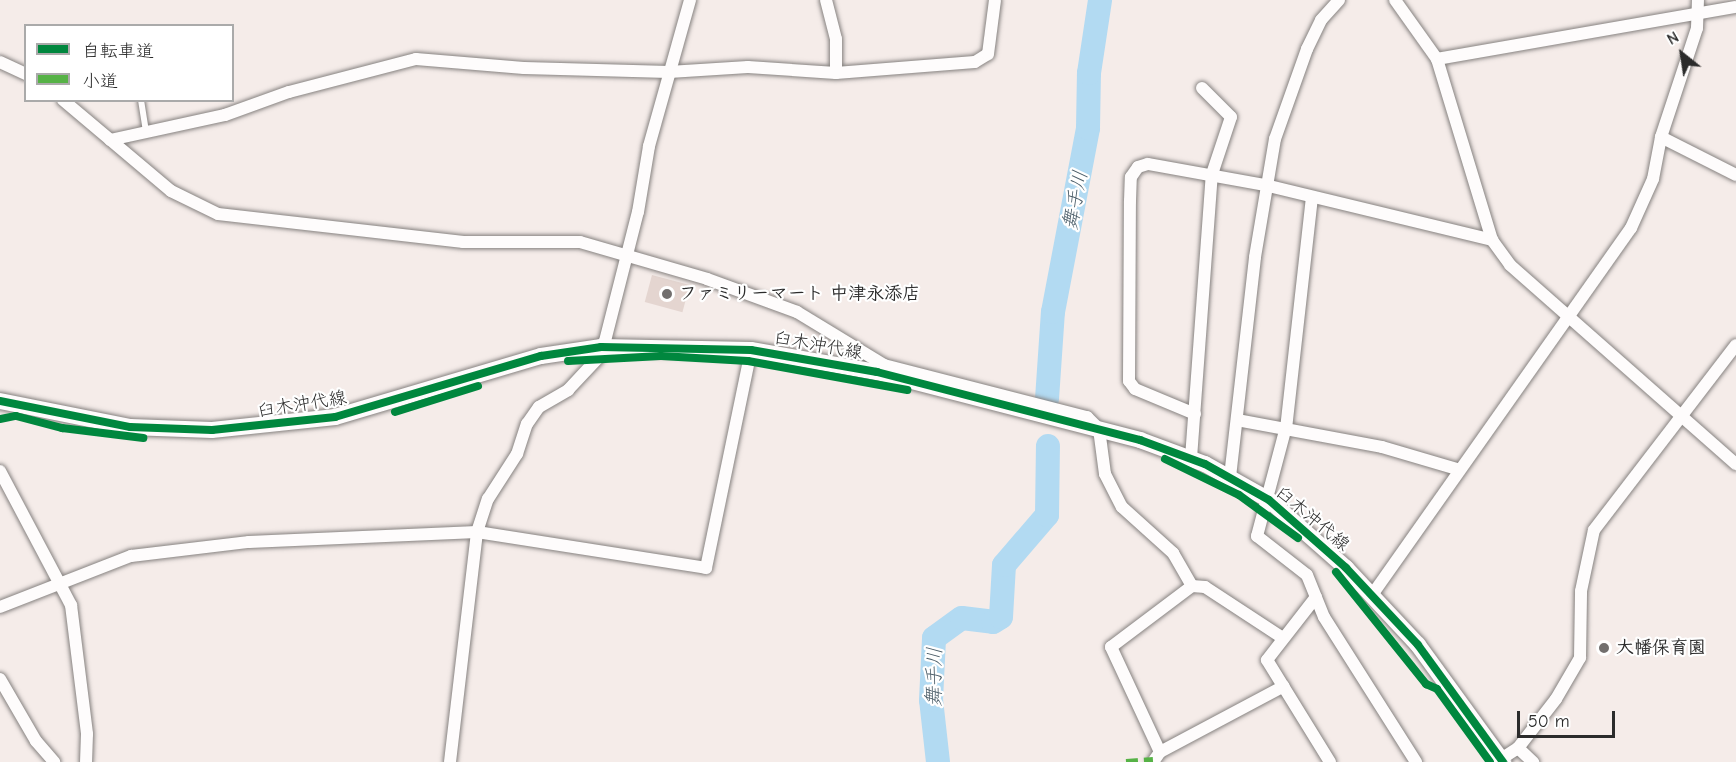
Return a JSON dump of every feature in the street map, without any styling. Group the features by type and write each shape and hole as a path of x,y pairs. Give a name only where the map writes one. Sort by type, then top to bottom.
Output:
{"main road":[{"name":"臼木沖代線","path":"0,401 130,427 277,426 389,404 541,356 601,347 751,350 877,372 1099,429 1191,458 1269,500 1372,595 1425,654 1502,760"}],"street":[{"path":"450,762 477,532 488,499 518,454 527,424 539,407 567,390 601,347 669,72 690,0"},
{"path":"826,0 836,39 836,73"},
{"path":"110,140 225,116 289,92 416,59 669,72 748,67 836,73 982,60 993,37 995,0"},
{"path":"1230,477 1265,185 1293,82 1320,20 1339,0"},
{"path":"1395,0 1437,59 1492,240 1530,287 1736,464"},
{"path":"1437,59 1699,6 1736,7"},
{"path":"1372,595 1457,469 1569,319 1590,280 1631,228 1653,179 1661,137 1699,6"},
{"path":"0,62 24,73"},
{"path":"1191,458 1212,174 1231,117 1202,88"},
{"path":"65,102 181,198 218,214 463,242 563,240 625,254 797,312 870,360 1087,417 1099,429 1105,474 1122,507 1173,553 1192,586"},
{"path":"1661,137 1736,175"},
{"path":"1195,414 1136,389 1129,381 1131,177 1138,167 1148,165 1212,174 1492,240"},
{"path":"1312,197 1286,428 1269,500 1257,536 1307,575 1324,616 1416,762"},
{"path":"1502,760 1518,748 1556,699 1580,658 1581,591 1594,530 1736,345"},
{"path":"0,607 63,585 131,556 196,546 477,532 706,568 751,350"},
{"path":"1237,420 1382,447 1457,469"},
{"path":"0,471 63,585 75,620 86,762"},
{"path":"1283,638 1205,587 1192,586 1110,647 1157,757 1284,686"},
{"path":"1316,597 1267,660 1330,762"},
{"path":"0,679 36,741 54,762"},
{"path":"1518,748 1533,762"}],"lane":[{"path":"141,102 146,131"}],"building":[{"name":"ファミリーマート 中津永添店","path":"652,275 690,285 682,312 645,302"}],"waterway":[{"name":"舞手川","path":"1047,399 1053,312 1088,128 1089,73 1100,0"},
{"name":"舞手川","path":"938,762 931,700 934,638 962,618 993,622 1001,617 1004,565 1047,515 1048,446"}],"marked path":[{"path":"1126,762 1153,760"}],"cycle path":[{"path":"0,401 130,427 212,430 335,417 541,356 601,347 751,350 877,372 1140,440 1205,464 1269,500 1346,568 1418,645 1503,762"},
{"path":"568,361 661,356 748,361 907,390"},
{"path":"395,412 478,386"},
{"path":"0,419 16,416 62,428 143,438"},
{"path":"1165,459 1239,495 1298,538"},
{"path":"1336,572 1426,684 1437,689 1490,762"}],"place":[{"name":"ファミリーマート 中津永添店","path":"667,294"},
{"name":"大幡保育園","path":"1604,648"}]}
